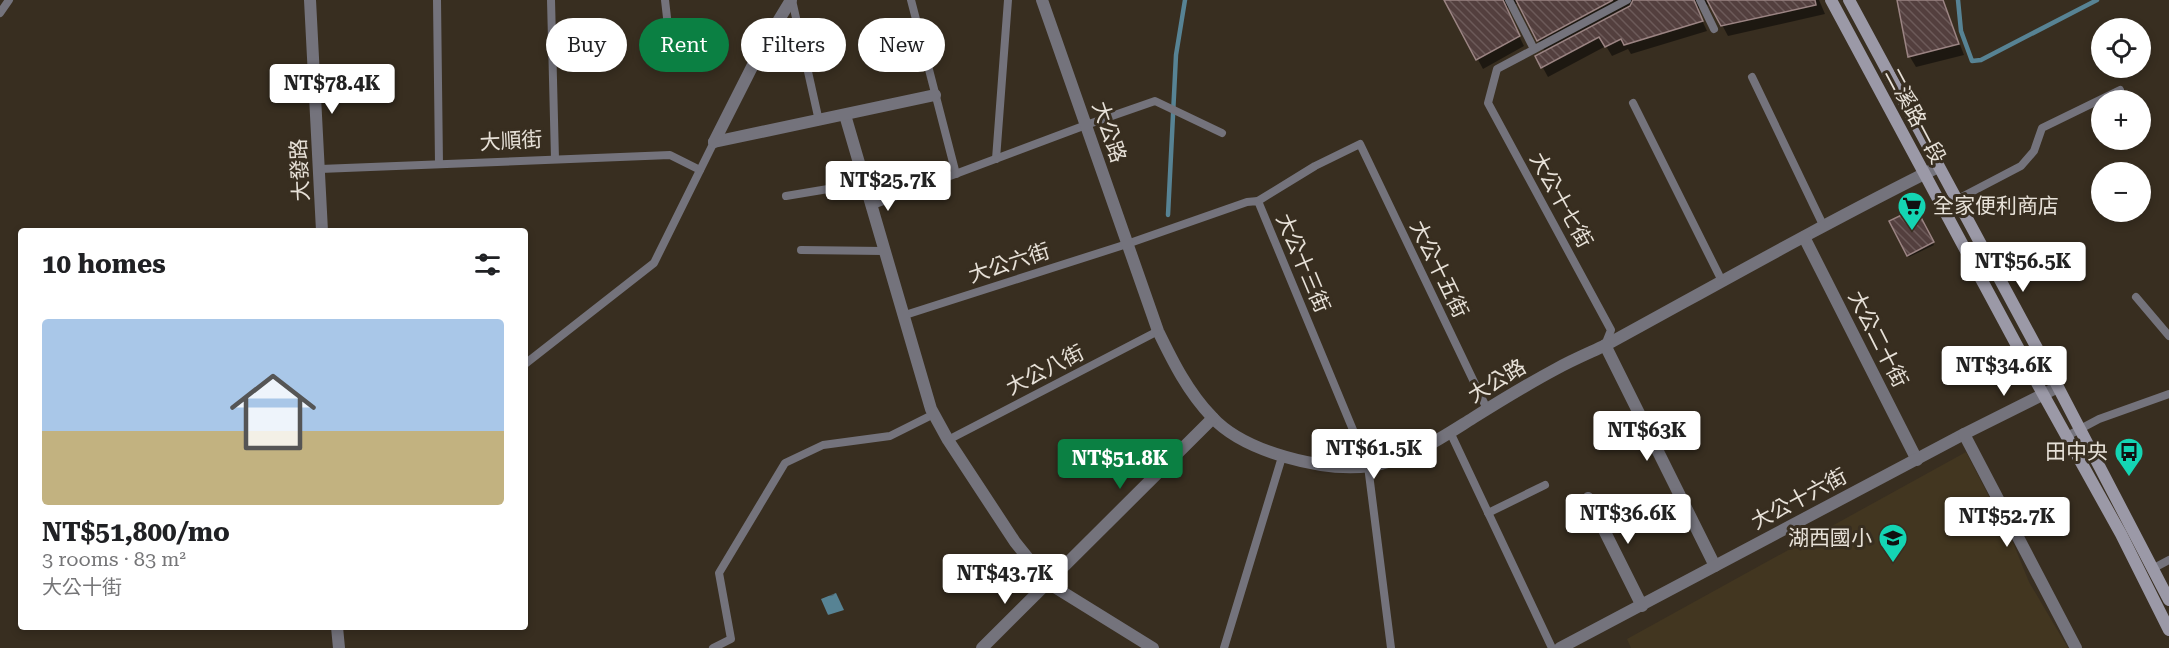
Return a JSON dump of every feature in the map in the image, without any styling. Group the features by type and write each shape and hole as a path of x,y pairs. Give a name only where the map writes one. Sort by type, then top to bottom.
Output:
{"main road":[{"name":"二溪路一段","path":"1831,0 2121,534 2169,630"},
{"name":"二溪路一段","path":"1849,0 2058,387 2169,600"}],"street":[{"name":"大發路","path":"310,0 322,228"},
{"path":"714,142 760,51 791,0"},
{"name":"大公路","path":"1042,0 1158,332 1180,376 1213,418 1257,447 1282,457 1332,466 1368,466 1399,460 1556,369 1938,167"},
{"path":"714,142 935,95"},
{"path":"844,115 902,316 934,414 948,440 1015,542 1048,584 1153,648"},
{"name":"大公二十街","path":"1804,237 1917,460"},
{"path":"1605,345 1715,566"},
{"name":"大公十六街","path":"1560,648 1964,434 2058,387"},
{"path":"982,648 1213,418"},
{"path":"1964,434 2076,648"},
{"path":"1588,498 1642,606"},
{"path":"337,630 339,648"}],"lane":[{"path":"437,0 440,164"},
{"path":"551,0 555,159"},
{"path":"665,0 667,18"},
{"path":"791,0 819,121"},
{"path":"910,0 956,174"},
{"path":"996,159 1008,0"},
{"path":"1509,0 1534,49 1627,0"},
{"path":"1700,0 1714,29"},
{"name":"大公十七街","path":"1534,49 1497,69 1488,103 1611,330 1605,345"},
{"path":"1752,77 1824,227"},
{"path":"870,206 1155,101 1222,133"},
{"path":"1633,103 1722,281"},
{"path":"1956,200 2021,166 2034,151 2042,128 2091,104"},
{"path":"528,362 654,263 714,142"},
{"name":"大公十五街","path":"1258,201 1315,166 1360,144 1487,409"},
{"name":"大順街","path":"320,169 670,155 700,170"},
{"path":"786,196 864,183"},
{"name":"大公十三街","path":"1127,244 1247,202 1258,201 1368,466 1391,648"},
{"name":"大公六街","path":"902,316 1127,244"},
{"path":"801,250 883,250"},
{"path":"2136,297 2169,336"},
{"name":"大公八街","path":"948,440 1158,332"},
{"path":"2067,436 2098,419 2169,394"},
{"path":"713,648 730,639 719,573 785,463 823,445 890,436 934,414"},
{"path":"1450,432 1552,648"},
{"path":"1224,648 1282,457"},
{"path":"1488,513 1545,485"},
{"path":"2152,569 2169,560"}],"shaded area":[{"name":"湖西國小","path":"1966,452 2014,545 2029,582 2068,648 1631,648 1627,639"}],"water":[{"path":"836,593 844,610 828,615 821,599"}],"building":[{"path":"1444,0 1503,0 1520,36 1476,60"},
{"path":"1516,0 1613,0 1537,41"},
{"path":"1633,0 1694,0 1703,21 1624,45 1621,39 1605,47 1599,37 1541,68 1535,56 1630,6"},
{"path":"1707,0 1815,0 1816,5 1721,26"},
{"path":"1897,0 1943,0 1959,44 1908,57"},
{"name":"全家便利商店","path":"1916,208 1934,242 1907,256 1889,221"}],"waterway":[{"path":"1168,215 1176,55 1185,0"},
{"path":"1958,0 1961,31 1972,61 1981,60 2097,0"}],"place":[{"name":"全家便利商店","path":"1912,232"},
{"name":"田中央","path":"2129,478"},
{"name":"湖西國小","path":"1893,564"}]}
